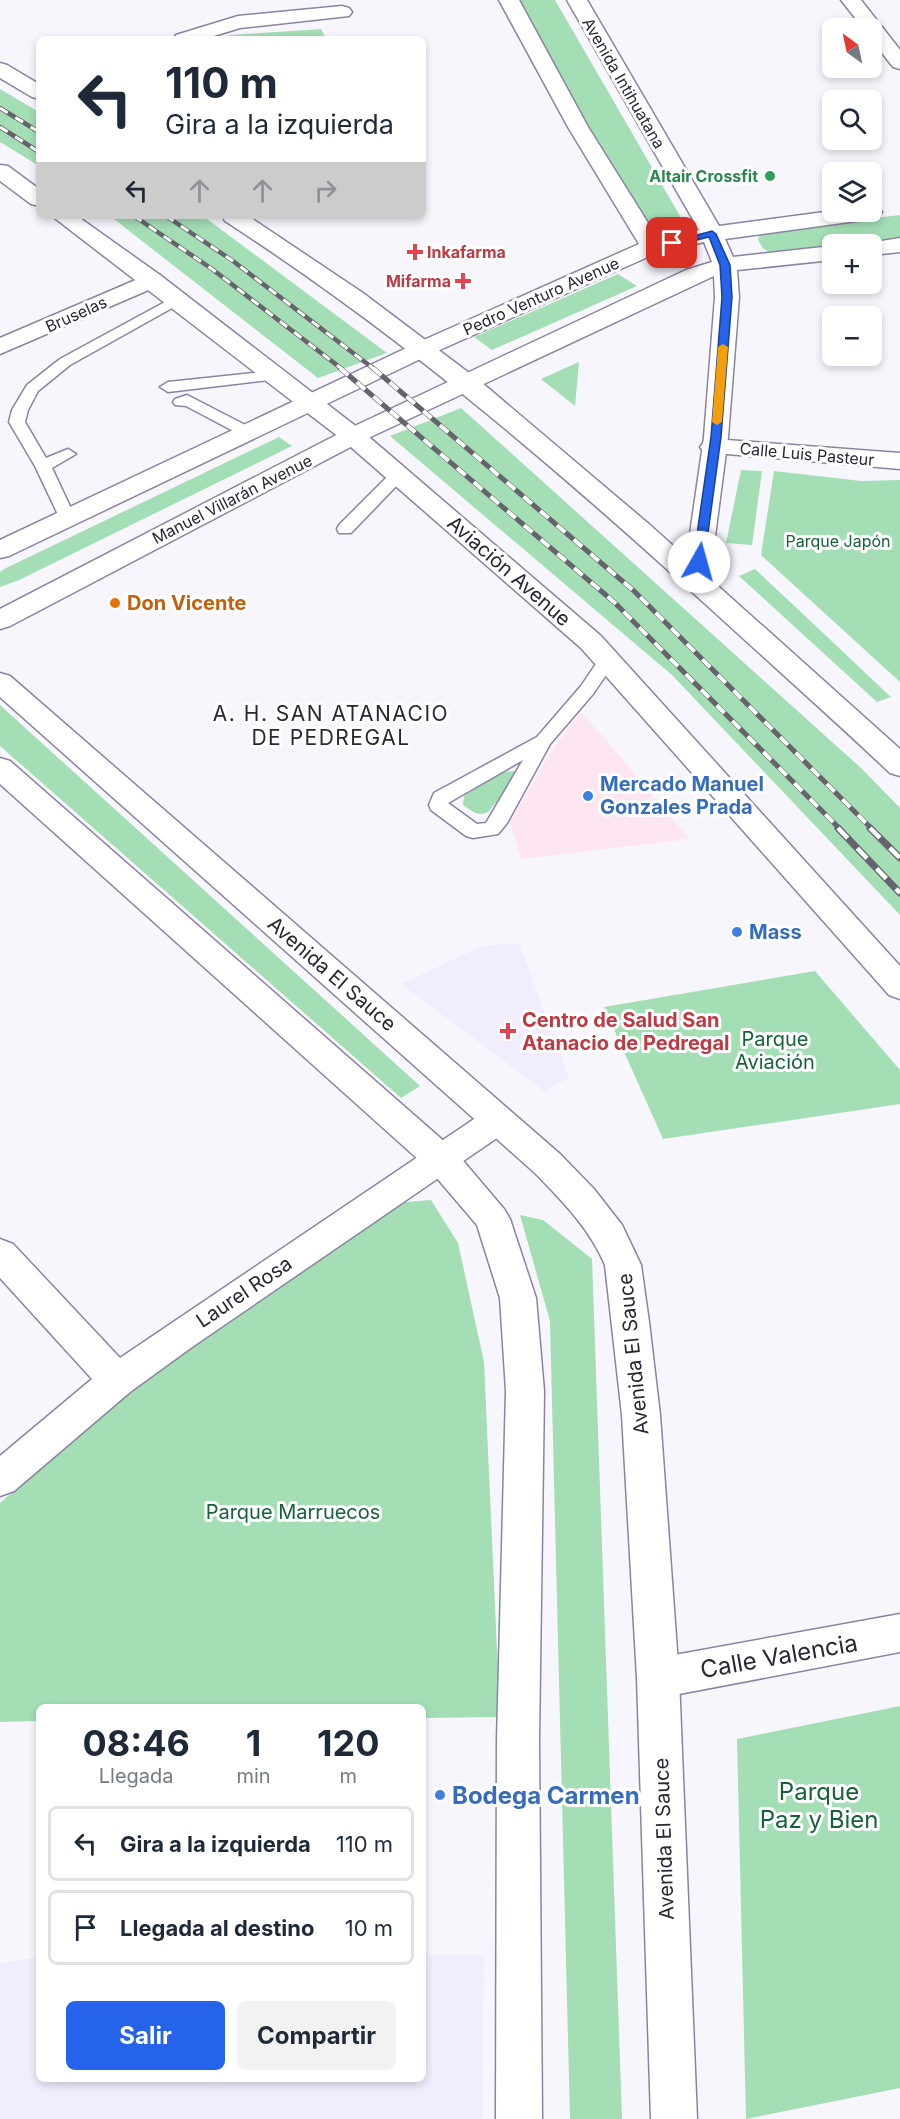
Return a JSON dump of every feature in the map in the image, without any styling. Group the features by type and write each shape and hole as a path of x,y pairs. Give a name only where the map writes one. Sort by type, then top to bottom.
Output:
{"main road":[{"path":"509,0 578,127 652,247 694,275"},
{"name":"Avenida Intihuatana","path":"577,0 712,234 725,265 727,297 713,447 696,582"},
{"path":"851,0 900,62"},
{"path":"193,36 237,22 342,14"},
{"path":"0,69 36,91"},
{"path":"1,173 36,197"},
{"name":"Aviación Avenue","path":"67,219 152,280 353,436 591,642 900,987"},
{"path":"238,219 425,348 466,381 646,535 828,698 900,766"},
{"name":"Pedro Venturo Avenue","path":"425,348 652,247 712,234 822,219"},
{"path":"882,247 900,245"},
{"path":"466,381 694,275 725,265 822,254"},
{"name":"Bruselas","path":"0,347 152,280"},
{"path":"0,550 425,348"},
{"name":"Manuel Villarán Avenue","path":"0,620 353,436 466,381"},
{"name":"Calle Luis Pasteur","path":"713,447 900,460"},
{"name":"Avenida El Sauce","path":"0,682 548,1164 582,1199 610,1234 623,1265 641,1415 658,1678 674,2119"},
{"path":"0,768 442,1160 492,1219 518,1298 525,1391 518,1740 519,2119"},
{"name":"Laurel Rosa","path":"0,1479 117,1381 179,1336 498,1120"},
{"path":"0,1254 117,1381"},
{"name":"Calle Valencia","path":"658,1678 900,1634"}],"lane":[{"path":"67,517 43,466 17,422 20,410 32,388 65,362 110,344 176,300"},
{"path":"247,432 184,401 168,387 273,376"},
{"path":"43,466 68,454"},
{"path":"345,529 398,475"},
{"path":"543,741 441,798 438,805 473,831 481,832 491,829 497,823 543,741 587,690 608,659"}],"shaded area":[{"name":"Mercado Manuel Gonzales Prada","path":"580,712 690,839 521,859 510,821 549,755"},
{"name":"Centro de Salud San Atanacio de Pedregal","path":"519,943 569,1078 544,1091 401,984 482,946"},
{"path":"426,1955 484,1955 482,2119 0,2119 0,1963 36,1957 36,2082 426,2082"}],"green space":[{"path":"519,0 555,0 680,216 680,220 674,226 662,231 650,229 626,193"},
{"path":"321,29 324,36 228,36"},
{"path":"0,89 36,110 36,164 0,142"},
{"path":"900,215 900,237 882,239 882,234 822,234 822,247 777,253 765,250 758,239 761,232 766,231 841,222 882,222 882,217"},
{"path":"114,219 207,219 387,353 318,378"},
{"path":"618,274 637,286 492,350 474,337"},
{"path":"579,362 575,406 541,379"},
{"path":"461,408 861,768 900,808 900,915 672,675 390,436"},
{"path":"279,437 292,446 19,580 0,587 0,572 4,569"},
{"path":"741,470 762,471 752,545 726,543"},
{"name":"Parque Japón","path":"774,471 861,481 900,480 900,682 761,555"},
{"path":"755,569 891,697 877,702 739,576"},
{"path":"0,705 420,1086 401,1098 0,746"},
{"path":"513,771 518,774 517,777 488,812 478,814 463,805 464,796 503,772"},
{"name":"Parque Aviación","path":"815,971 900,1070 900,1104 663,1139 604,1007"},
{"name":"Parque Marruecos","path":"431,1200 458,1243 484,1362 500,1717 426,1718 426,1704 36,1704 36,1721 0,1722 0,1503 127,1390 396,1203"},
{"path":"520,1215 543,1220 592,1259 622,2119 570,2119 550,1321"},
{"name":"Parque Paz y Bien","path":"900,1706 900,2088 746,2119 737,1739"}],"railway":[{"path":"0,108 36,130"},
{"path":"0,127 36,150"},
{"path":"138,219 212,269 342,369"},
{"path":"170,219 233,261 374,369"},
{"path":"340,368 614,602 840,829"},
{"path":"373,368 634,591 872,829"},
{"path":"838,828 900,893"},
{"path":"870,828 900,858"}],"slow traffic":[{"path":"717,422 723,347"}],"place":[{"name":"Altair Crossfit","path":"770,176"},
{"name":"Inkafarma","path":"415,252"},
{"name":"Mifarma","path":"463,281"},
{"name":"Don Vicente","path":"115,603"},
{"name":"Mercado Manuel Gonzales Prada","path":"588,796"},
{"name":"Mass","path":"737,932"},
{"name":"Centro de Salud San Atanacio de Pedregal","path":"508,1031"},
{"name":"Bodega Carmen","path":"440,1795"}],"district":[{"name":"A. H. SAN ATANACIO DE PEDREGAL","path":"331,725"}],"route":[{"path":"672,243 712,234 725,265 727,297 716,437 699,562"}]}
